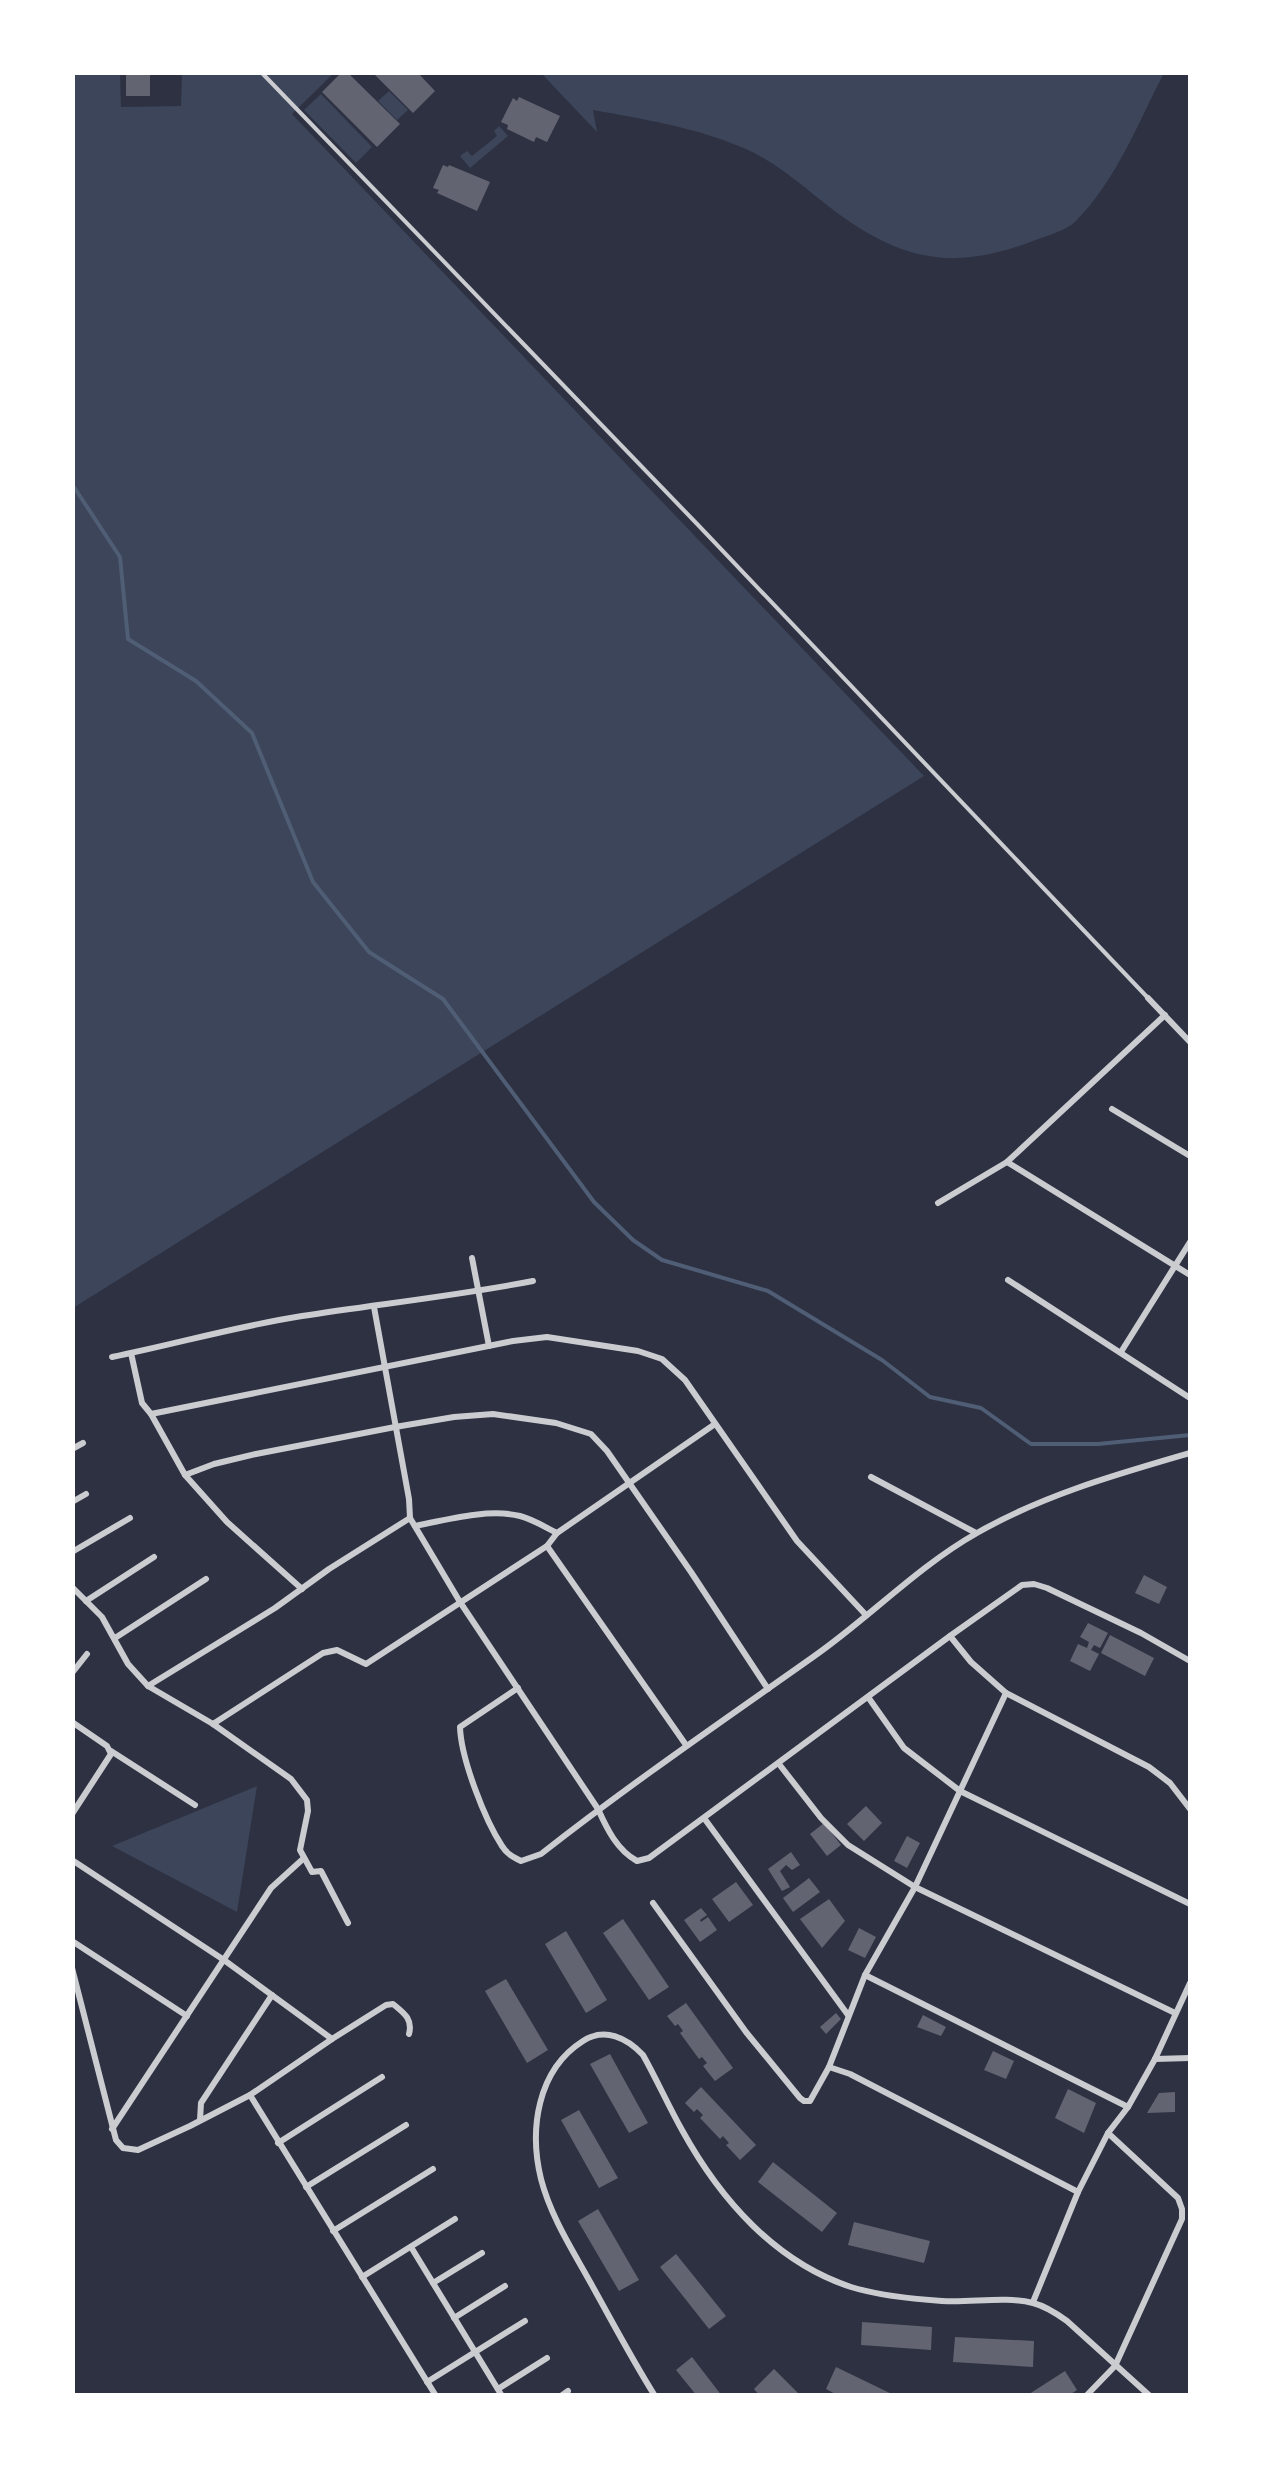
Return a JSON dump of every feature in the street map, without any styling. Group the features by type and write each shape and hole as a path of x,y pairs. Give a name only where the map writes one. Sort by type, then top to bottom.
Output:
{"street":[{"path":"1148,998 1187,1032 1190,1042"},
{"path":"938,1203 1007,1162 1165,1016"},
{"path":"1112,1109 1190,1156"},
{"path":"1007,1162 1190,1275"},
{"path":"1121,1352 1190,1242"},
{"path":"472,1258 490,1346"},
{"path":"1008,1280 1190,1398"},
{"path":"112,1357 302,1316 532,1281"},
{"path":"374,1307 412,1522 608,1830 623,1852 637,1861 649,1858 1016,1588 1034,1584 1047,1588 1142,1632 1190,1661"},
{"path":"151,1414 547,1337 638,1352 662,1359 685,1380 796,1541 866,1614"},
{"path":"131,1354 142,1403 185,1475 227,1522 302,1589"},
{"path":"185,1475 256,1454 395,1427 493,1414 591,1434 691,1572 768,1689"},
{"path":"213,1724 324,1653 337,1650 366,1664 547,1546 557,1533 715,1424"},
{"path":"72,1450 84,1443"},
{"path":"518,1688 460,1727 460,1740 481,1802 502,1846 521,1861 541,1854 598,1809 818,1654 924,1568 976,1533 1077,1488 1190,1453"},
{"path":"871,1478 976,1533"},
{"path":"72,1502 86,1494"},
{"path":"148,1686 412,1522 513,1514 557,1533"},
{"path":"72,1552 130,1518"},
{"path":"547,1546 686,1746"},
{"path":"86,1601 154,1557"},
{"path":"115,1638 206,1580"},
{"path":"72,1587 102,1617 128,1664 148,1686 213,1724 291,1779 307,1800 300,1850 312,1872 321,1871 348,1924"},
{"path":"950,1636 971,1662 1006,1693 1149,1767 1170,1783 1190,1810"},
{"path":"72,1673 87,1654"},
{"path":"653,1902 746,2032 808,2102 814,2098 866,1975 915,1887 1006,1693"},
{"path":"868,1697 904,1748 960,1791 1190,1904"},
{"path":"72,1722 194,1805"},
{"path":"74,1810 110,1757 110,1750"},
{"path":"779,1764 821,1818 848,1845 915,1887 1176,2013"},
{"path":"704,1818 848,2015"},
{"path":"112,2129 271,1888 304,1858"},
{"path":"72,1860 224,1960 332,2038"},
{"path":"72,1941 188,2016"},
{"path":"72,1968 112,2129 118,2145 128,2150 138,2150 250,2095 332,2038 390,2004 409,2018 409,2034"},
{"path":"866,1975 1128,2107"},
{"path":"1032,2302 1078,2192 1108,2133 1128,2107 1154,2059 1190,1983"},
{"path":"200,2120 201,2103 272,1995"},
{"path":"656,2396 568,2243 553,2212 538,2161 536,2126 548,2080 574,2047 600,2034 619,2036 643,2055 700,2161 749,2222 794,2260 852,2287 904,2298 1032,2302 1066,2320 1150,2396"},
{"path":"1154,2059 1190,2058"},
{"path":"829,2067 850,2074 1078,2192"},
{"path":"278,2143 382,2078"},
{"path":"250,2095 436,2396"},
{"path":"306,2188 406,2125"},
{"path":"1086,2396 1115,2366 1182,2219 1178,2198 1108,2133"},
{"path":"333,2231 433,2170"},
{"path":"362,2277 455,2219"},
{"path":"411,2247 500,2392 547,2358"},
{"path":"434,2283 482,2253"},
{"path":"454,2318 505,2286"},
{"path":"427,2382 525,2321"}],"lane":[{"path":"261,72 1148,998"}],"shaded area":[{"path":"73,73 120,73 121,107 181,106 182,73 334,73 292,114 924,776 73,1308"},
{"path":"541,73 1164,73 1114,170 1075,222 1008,249 941,258 898,248 876,238 771,163 723,140 668,124 593,110 597,132"},
{"path":"389,91 408,110 397,120 378,101"},
{"path":"321,94 372,147 356,163 304,110"},
{"path":"499,126 508,136 470,168 460,156 467,151 472,156 497,136 494,131"},
{"path":"257,1786 237,1912 112,1846"}],"building":[{"path":"126,72 150,72 150,96 126,96"},
{"path":"342,72 347,72 400,124 377,147 322,92"},
{"path":"372,72 417,72 435,91 413,113"},
{"path":"519,97 560,116 547,142 536,137 534,142 501,122 513,98 517,101"},
{"path":"443,165 490,182 477,211 433,188"},
{"path":"1144,1575 1167,1587 1159,1604 1135,1593"},
{"path":"1088,1623 1108,1633 1100,1648 1094,1645 1091,1650 1099,1654 1090,1671 1070,1661 1078,1644 1087,1648 1089,1642 1080,1637"},
{"path":"1110,1635 1154,1658 1145,1676 1101,1653"},
{"path":"866,1806 882,1823 864,1841 847,1824"},
{"path":"824,1823 841,1845 827,1856 810,1834"},
{"path":"907,1836 920,1843 907,1868 894,1861"},
{"path":"791,1852 800,1865 792,1870 786,1865 780,1871 790,1887 782,1891 768,1869"},
{"path":"809,1878 820,1892 793,1912 783,1898"},
{"path":"736,1882 753,1905 729,1922 712,1899"},
{"path":"829,1899 845,1921 822,1948 800,1919"},
{"path":"701,1908 707,1915 701,1922 708,1917 717,1930 700,1942 684,1920"},
{"path":"623,1919 669,1987 649,2000 603,1933"},
{"path":"859,1928 876,1937 865,1958 848,1950"},
{"path":"566,1931 607,2000 586,2013 545,1944"},
{"path":"506,1979 548,2050 527,2063 485,1991"},
{"path":"686,2003 733,2068 715,2081 703,2066 707,2063 702,2057 699,2059 678,2024 675,2026 667,2016"},
{"path":"836,2013 841,2019 826,2034 820,2027"},
{"path":"923,2015 946,2027 941,2036 917,2027"},
{"path":"993,2051 1014,2061 1006,2079 984,2070"},
{"path":"610,2054 648,2123 629,2133 590,2064"},
{"path":"701,2087 756,2145 740,2160 723,2136 720,2139 700,2118 703,2115 685,2103"},
{"path":"1068,2089 1096,2103 1084,2133 1055,2118"},
{"path":"1175,2092 1175,2112 1147,2113 1159,2093"},
{"path":"579,2110 618,2178 599,2188 561,2120"},
{"path":"773,2162 837,2213 822,2232 758,2182"},
{"path":"598,2209 639,2280 619,2291 578,2221"},
{"path":"854,2222 930,2241 924,2263 848,2245"},
{"path":"676,2254 726,2316 709,2329 660,2267"},
{"path":"862,2322 932,2327 931,2350 861,2345"},
{"path":"955,2337 1034,2341 1033,2367 953,2362"},
{"path":"692,2357 722,2396 697,2396 676,2370"},
{"path":"836,2367 896,2396 839,2396 826,2389"},
{"path":"774,2369 801,2396 760,2396 754,2389"},
{"path":"1065,2371 1077,2390 1068,2396 1026,2396"}],"waterway":[{"path":"72,484 120,557 128,639 196,681 252,733 313,882 369,952 443,999 594,1202 633,1240 662,1260 768,1291 882,1360 930,1397 981,1408 1031,1444 1098,1444 1190,1435"}]}
